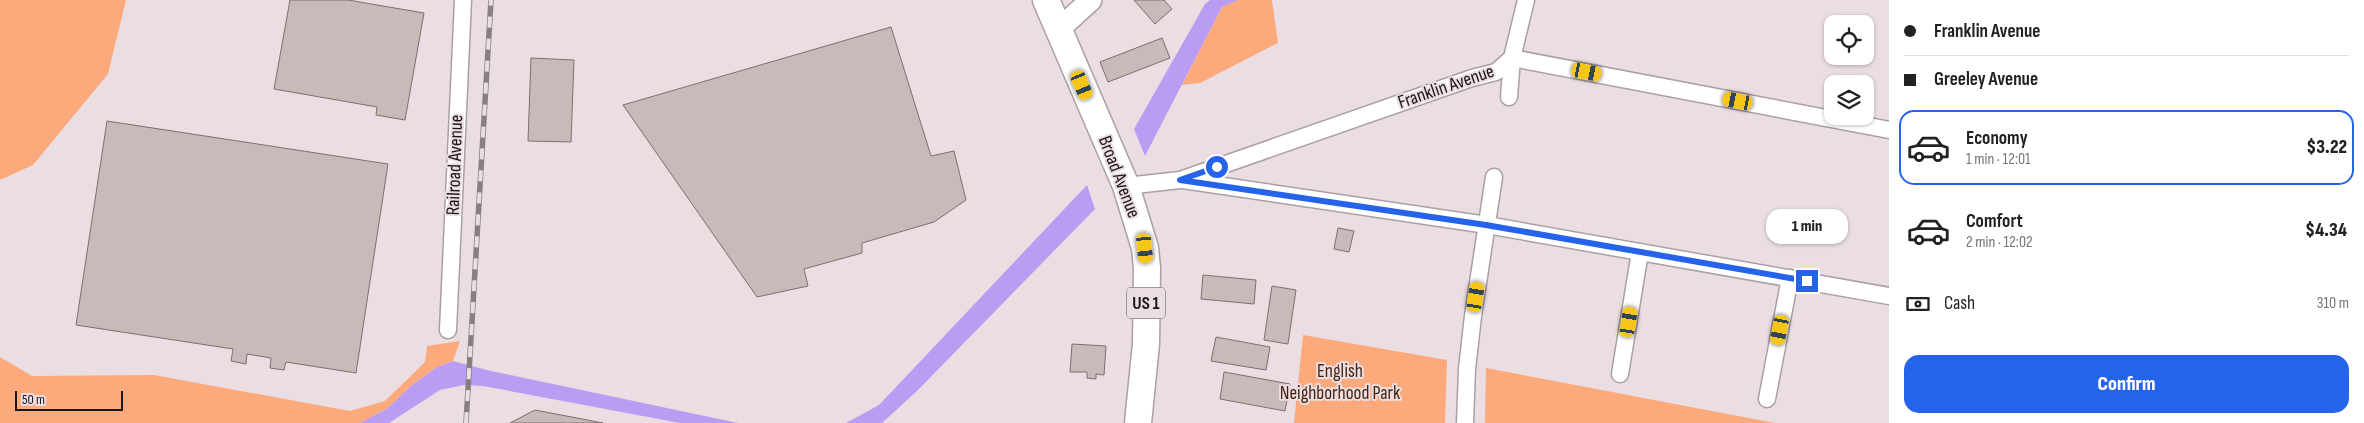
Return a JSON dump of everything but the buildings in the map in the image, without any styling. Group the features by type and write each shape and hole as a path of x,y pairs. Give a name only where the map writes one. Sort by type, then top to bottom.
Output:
{"main road":[{"name":"Broad Avenue","path":"1046,0 1126,186 1145,248 1147,268 1146,344 1138,423"}],"street":[{"name":"Railroad Avenue","path":"448,330 463,0"},
{"path":"1058,30 1091,0"},
{"path":"1509,97 1512,58 1526,0"},
{"name":"Franklin Avenue","path":"1126,186 1180,180 1472,78 1496,72 1512,58 1889,130"},
{"path":"1465,423 1467,369 1494,177"},
{"path":"1180,180 1486,225 1889,296"},
{"path":"1620,374 1640,252"},
{"path":"1767,400 1790,278"}],"green space":[{"path":"0,0 126,0 108,74 33,165 0,180"},
{"path":"1238,0 1272,0 1278,43 1200,83 1182,85 1222,7"},
{"name":"English Neighborhood Park","path":"1303,335 1447,360 1445,423 1294,423"},
{"path":"460,341 453,361 437,367 412,385 388,408 360,423 0,423 0,357 32,376 154,375 350,411 385,401 425,362 427,346"},
{"path":"1486,368 1775,423 1485,423"}],"shaded area":[{"path":"1210,0 1238,0 1222,7 1145,156 1134,129 1205,4"},
{"path":"1087,185 1095,209 918,390 882,423 846,423 879,405"},
{"path":"453,361 491,371 738,423 680,423 483,386 464,385 440,390 389,423 360,423 388,408 412,385 437,367"}],"railway":[{"path":"466,423 491,0"}],"route":[{"path":"1217,167 1180,180 1486,225 1807,281"}]}
